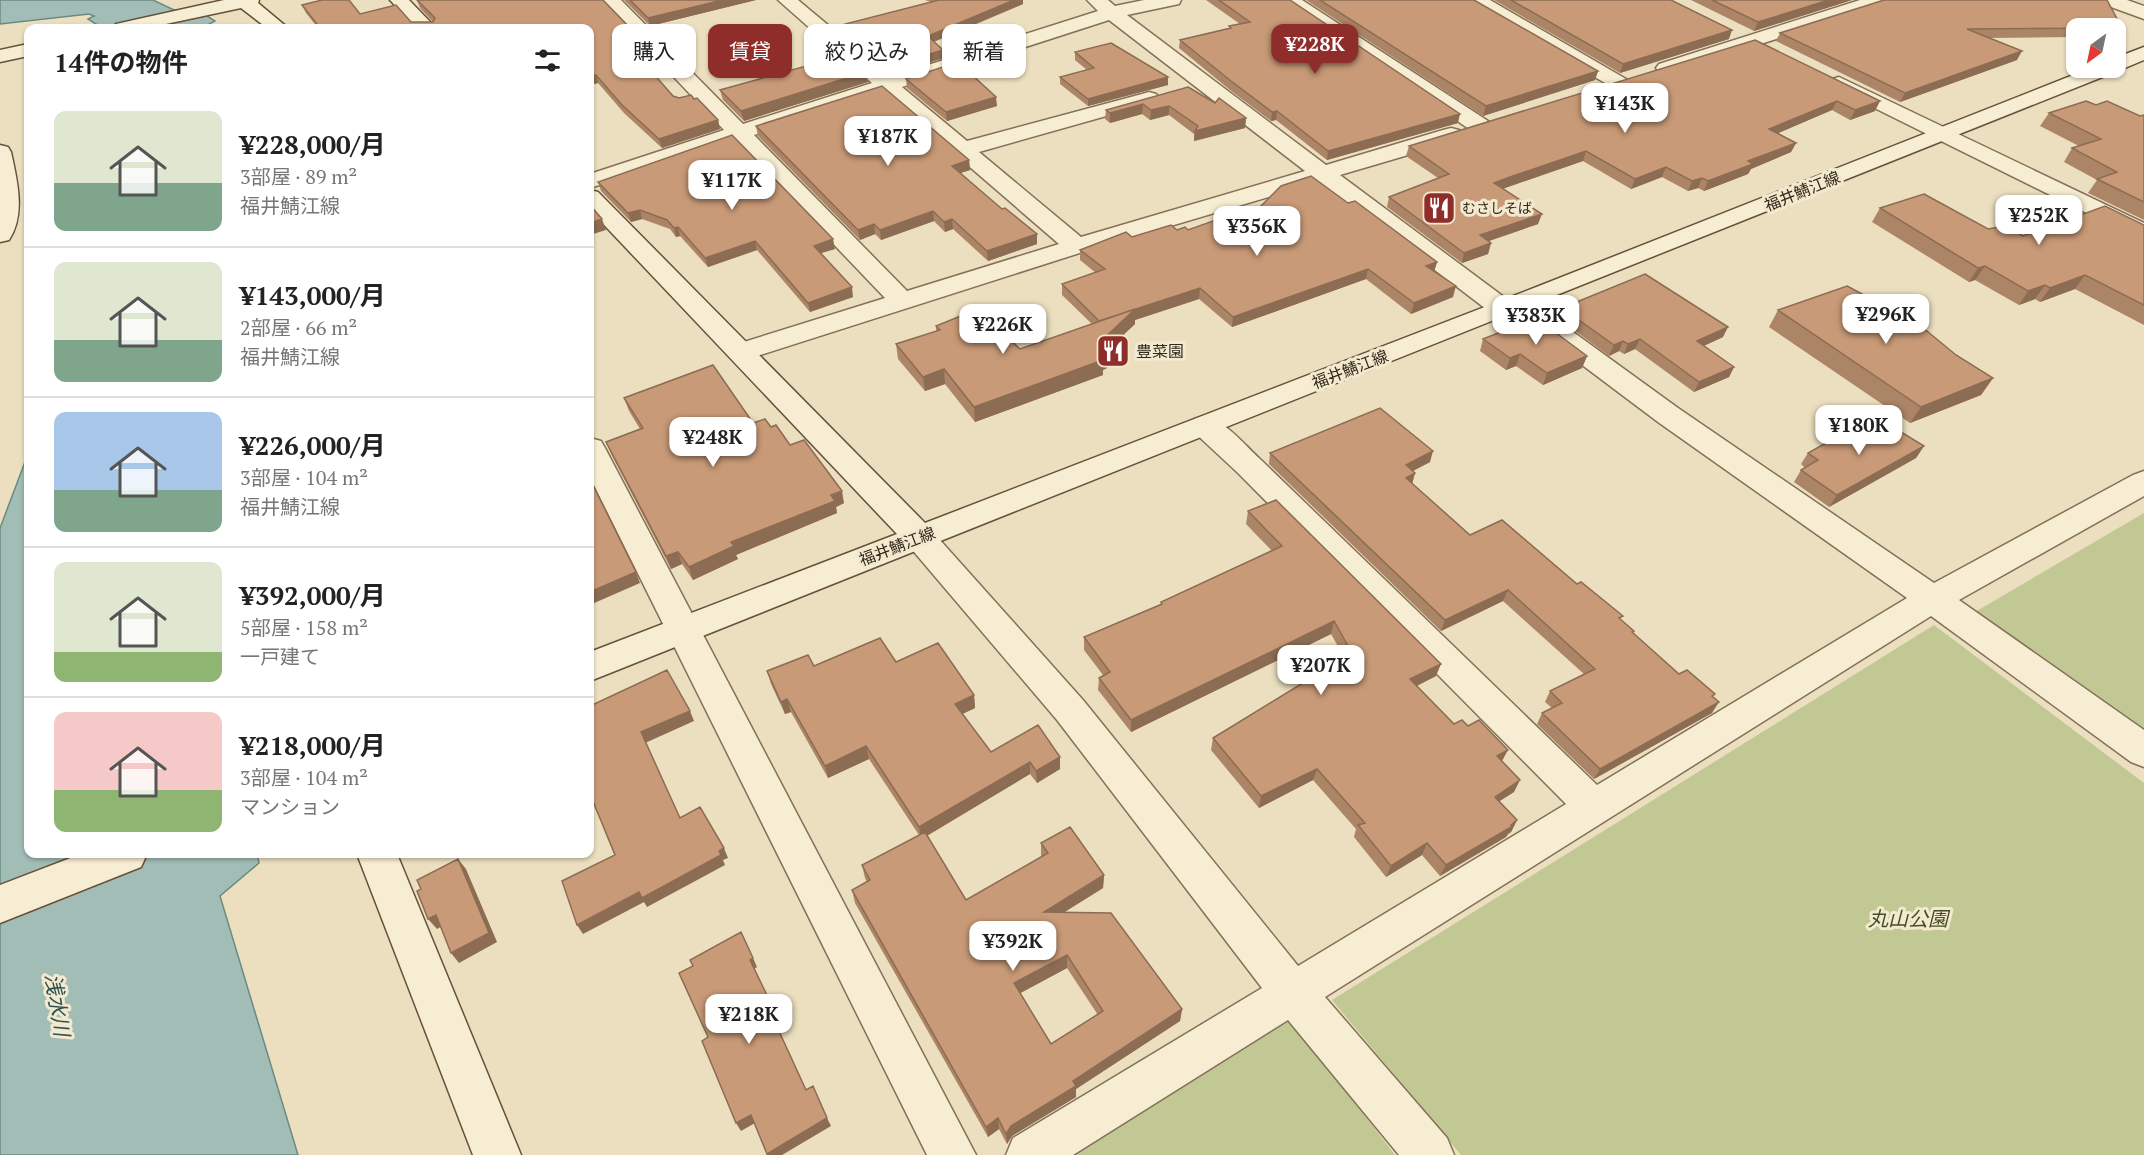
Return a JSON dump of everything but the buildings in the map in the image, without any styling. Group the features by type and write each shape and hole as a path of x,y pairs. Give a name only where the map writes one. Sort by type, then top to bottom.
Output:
{"street":[{"path":"140,24 245,0 273,24"},
{"path":"399,0 422,24"},
{"path":"610,0 902,301"},
{"path":"594,180 887,85 1105,6 1172,0"},
{"path":"1289,0 1480,126"},
{"path":"1476,0 1619,83"},
{"path":"1816,0 1843,11"},
{"path":"1587,93 1879,0"},
{"path":"2109,0 2144,13"},
{"path":"794,1 887,85 1077,246"},
{"path":"1105,6 1203,84 1503,309 1542,322 1668,415 2023,662 2144,752"},
{"path":"1732,30 1774,51"},
{"path":"0,56 24,51"},
{"path":"2126,60 2144,53"},
{"path":"1816,72 2144,232"},
{"name":"福井鯖江線","path":"594,665 682,628 920,538 2083,78"},
{"path":"964,149 1203,84"},
{"path":"741,352 1077,246 1501,120"},
{"path":"0,152 7,191 5,225 0,235"},
{"path":"594,201 920,538 1070,710 1292,992 1430,1155"},
{"path":"1205,426 1249,466 1593,806"},
{"path":"594,456 952,1155"},
{"path":"1030,1155 1932,599 2144,482"},
{"path":"0,904 117,858"},
{"path":"379,858 497,1155"}],"green space":[{"path":"2144,513 2144,735 1975,612"},
{"name":"丸山公園","path":"1934,625 2144,783 2144,1155 1461,1155 1332,1000"},
{"path":"1277,1002 1395,1155 1029,1155"}],"water":[{"path":"0,0 153,0 174,10 196,9 215,21 209,24 96,24 88,19 94,16 89,14 0,24"},
{"name":"浅水川","path":"24,465 24,858 258,858 259,863 220,896 298,1155 0,1155 0,528"}],"place":[{"name":"むさしそば","path":"1439,208"},
{"name":"豊菜園","path":"1113,351"}]}
